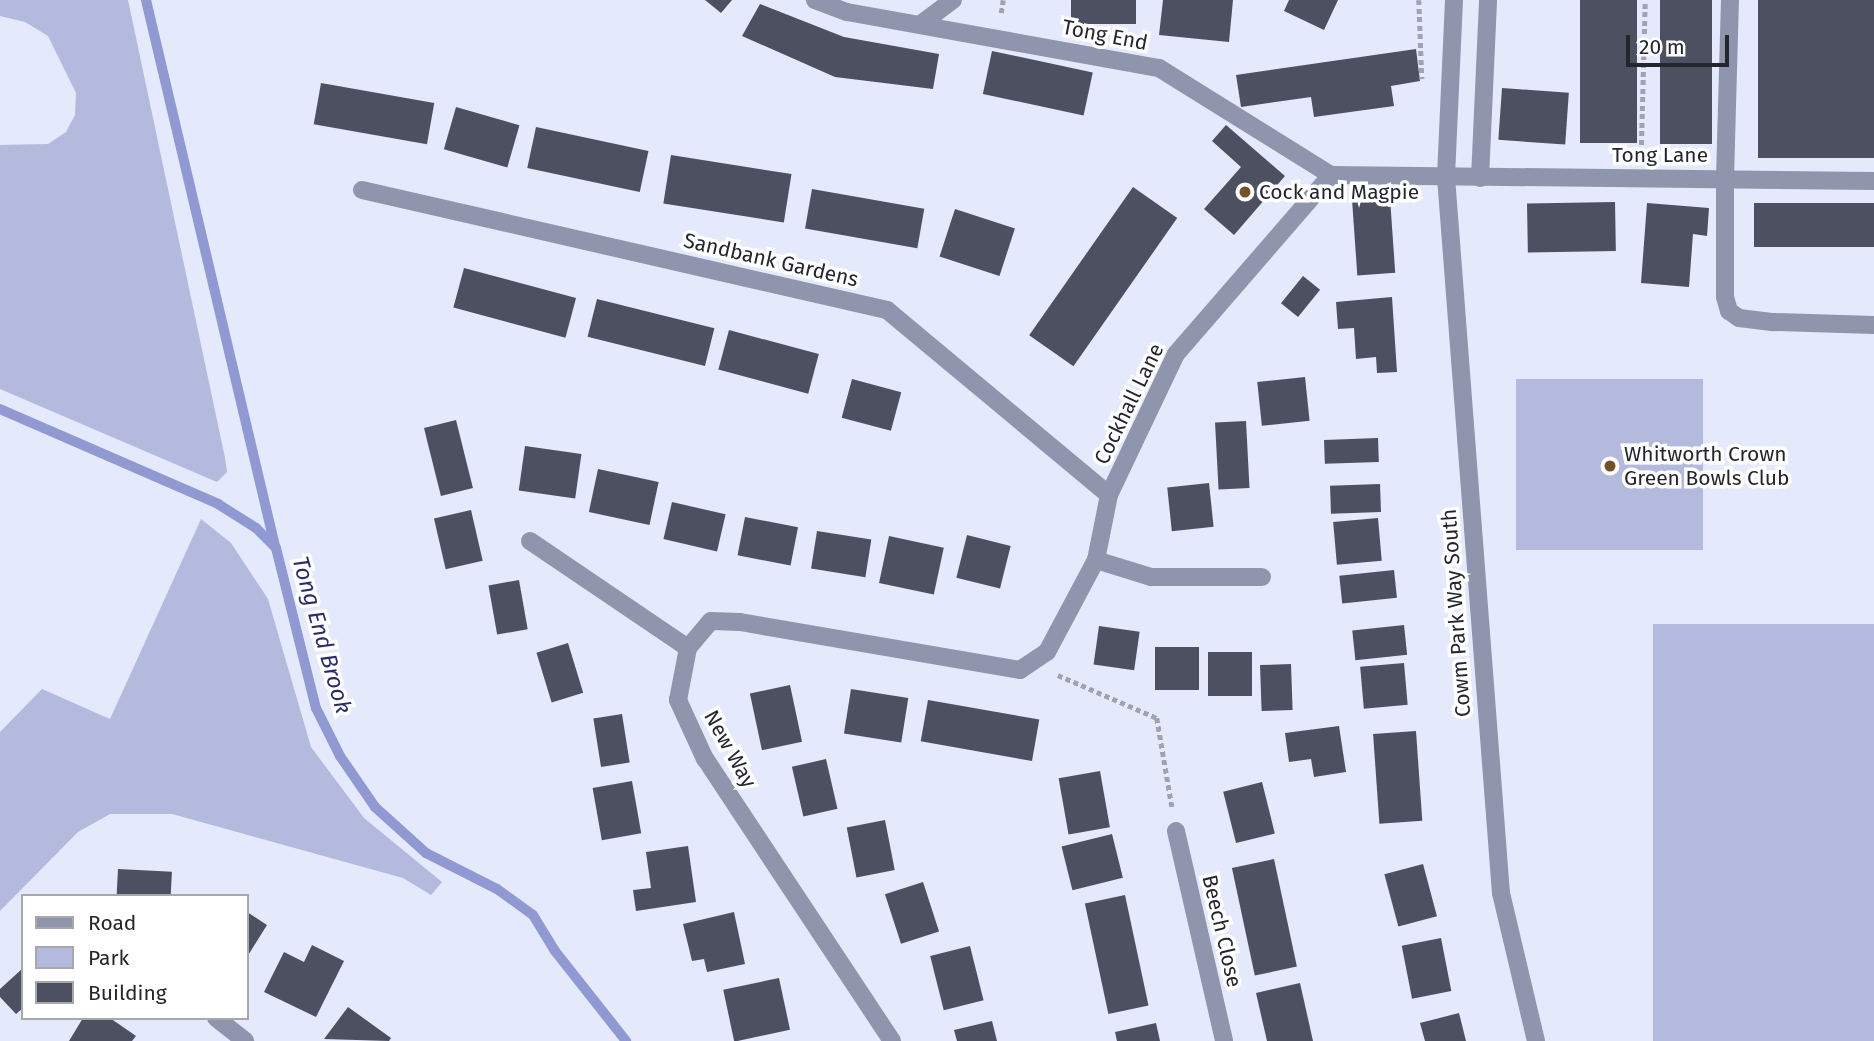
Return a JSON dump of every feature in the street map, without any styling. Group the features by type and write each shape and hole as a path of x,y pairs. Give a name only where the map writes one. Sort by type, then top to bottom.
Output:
{"street":[{"name":"Tong End","path":"815,0 847,12 1159,68 1331,175"},
{"path":"921,24 953,0"},
{"name":"Cowm Park Way South","path":"1454,0 1446,177 1500,893 1536,1041"},
{"path":"1480,178 1488,0"},
{"path":"1730,0 1725,178 1725,297 1729,311 1738,318 1774,322 1874,325"},
{"path":"1331,175 1446,177"},
{"name":"Cockhall Lane","path":"1040,656 1096,560 1109,495 1176,354 1331,175"},
{"name":"Tong Lane","path":"1446,177 1874,181"},
{"name":"Sandbank Gardens","path":"362,190 887,310 1109,495"},
{"path":"530,541 688,648"},
{"path":"1096,560 1151,577 1262,577"},
{"name":"New Way","path":"892,1041 705,759 678,700 688,648 710,621 740,622 1020,670 1040,656"},
{"name":"Beech Close","path":"1176,831 1224,1041"},
{"path":"219,1020 245,1041"}],"path":[{"path":"1640,178 1646,0"},
{"path":"1040,656 1087,691 1157,718 1176,831"}],"green space":[{"path":"0,0 128,0 225,458 227,472 217,482 0,389 0,145 48,144 66,132 75,115 76,93 48,36 25,22 0,16"},
{"name":"Whitworth Crown Green Bowls Club","path":"1516,379 1703,379 1703,550 1516,550"},
{"path":"201,519 231,543 268,599 311,747 364,818 442,882 431,895 403,878 172,814 110,814 78,832 0,911 0,732 42,689 110,719"},
{"path":"1653,624 1874,624 1874,1041 1653,1041"}],"building":[{"path":"705,0 732,0 721,13"},
{"path":"1071,0 1136,0 1136,24 1071,24"},
{"path":"1163,0 1233,0 1229,42 1159,35"},
{"path":"1289,0 1338,0 1324,30 1284,11"},
{"path":"1580,0 1637,0 1637,143 1580,143"},
{"path":"1660,0 1712,0 1712,144 1660,144"},
{"path":"1758,0 1874,0 1874,158 1758,158"},
{"path":"760,4 844,37 939,54 933,89 835,77 742,36"},
{"path":"1416,49 1420,81 1391,86 1394,106 1314,117 1311,97 1241,107 1236,75"},
{"path":"992,51 1093,72 1084,115 983,94"},
{"path":"321,83 434,103 427,144 314,124"},
{"path":"1502,88 1569,93 1565,145 1498,140"},
{"path":"456,107 519,125 507,167 444,149"},
{"name":"Cock and Magpie","path":"1226,125 1285,176 1234,235 1204,209 1241,167 1212,141"},
{"path":"536,127 648,151 640,192 527,168"},
{"path":"671,155 791,174 784,222 663,203"},
{"path":"1133,187 1177,218 1073,366 1029,335"},
{"path":"812,189 924,209 917,248 805,228"},
{"path":"1390,198 1395,273 1357,275 1352,201"},
{"path":"1615,202 1616,251 1528,253 1527,204"},
{"path":"1647,203 1709,208 1707,236 1693,234 1689,287 1641,283"},
{"path":"1754,203 1874,203 1874,247 1754,247"},
{"path":"955,209 1015,228 999,276 940,257"},
{"path":"464,268 576,298 565,338 453,308"},
{"path":"1303,276 1320,290 1298,317 1281,303"},
{"path":"1392,297 1397,372 1377,373 1376,357 1356,359 1354,328 1338,329 1336,302"},
{"path":"597,299 714,328 705,366 588,337"},
{"path":"729,330 819,354 808,394 718,370"},
{"path":"1305,377 1310,421 1262,426 1257,382"},
{"path":"852,379 901,392 891,431 842,418"},
{"path":"456,420 473,488 441,496 424,428"},
{"path":"1246,421 1250,488 1219,490 1215,423"},
{"path":"1378,438 1379,462 1325,464 1324,440"},
{"path":"525,446 581,454 575,498 519,491"},
{"path":"598,469 659,482 649,525 589,512"},
{"path":"1209,483 1214,527 1172,531 1167,487"},
{"path":"1380,484 1381,512 1331,514 1330,486"},
{"path":"672,502 726,514 717,551 663,539"},
{"path":"471,510 483,561 446,569 434,519"},
{"path":"745,517 798,527 791,566 738,555"},
{"path":"1378,518 1382,561 1337,565 1333,522"},
{"path":"817,531 871,540 865,577 811,569"},
{"path":"967,535 1011,546 1000,589 956,578"},
{"path":"889,536 944,548 934,595 879,583"},
{"path":"1394,570 1397,598 1342,604 1339,576"},
{"path":"519,580 528,629 497,635 488,585"},
{"path":"1404,625 1407,655 1355,660 1352,630"},
{"path":"1099,626 1140,632 1134,670 1094,665"},
{"path":"568,643 583,693 552,702 536,653"},
{"path":"1155,647 1199,647 1199,690 1155,690"},
{"path":"1208,652 1252,652 1252,696 1208,696"},
{"path":"1404,663 1408,705 1364,709 1360,667"},
{"path":"1291,664 1293,710 1262,711 1260,665"},
{"path":"790,685 802,742 762,750 750,694"},
{"path":"851,689 908,698 901,743 844,733"},
{"path":"928,700 1039,720 1032,761 921,741"},
{"path":"622,714 630,762 601,767 593,719"},
{"path":"1339,726 1346,772 1314,777 1311,759 1289,762 1285,733"},
{"path":"1416,731 1422,821 1379,824 1373,734"},
{"path":"826,759 837,809 803,817 792,767"},
{"path":"1100,771 1110,827 1069,834 1059,778"},
{"path":"632,781 641,833 602,840 593,788"},
{"path":"1262,782 1275,833 1236,843 1223,792"},
{"path":"885,820 895,870 856,878 847,827"},
{"path":"1112,834 1123,878 1072,890 1062,847"},
{"path":"688,846 696,902 636,911 633,890 651,888 646,852"},
{"path":"1274,859 1297,967 1255,976 1232,868"},
{"path":"1423,864 1437,916 1398,927 1384,874"},
{"path":"118,869 172,872 171,894 117,894"},
{"path":"923,882 939,931 901,944 885,894"},
{"path":"1125,895 1148,1006 1108,1014 1085,904"},
{"path":"734,912 745,964 707,972 704,959 692,961 683,924"},
{"path":"248,913 267,925 248,955"},
{"path":"1441,938 1451,991 1412,999 1402,946"},
{"path":"312,945 344,961 316,1017 264,992 284,952 304,962"},
{"path":"970,946 984,1000 944,1010 930,956"},
{"path":"21,970 21,1010 16,1014 0,997 0,989"},
{"path":"779,978 790,1030 734,1041 723,990"},
{"path":"1300,983 1313,1041 1267,1041 1256,993"},
{"path":"348,1007 391,1038 389,1041 324,1039"},
{"path":"1459,1013 1466,1041 1425,1041 1420,1023"},
{"path":"82,1020 113,1020 136,1036 132,1041 69,1041"},
{"path":"992,1021 997,1041 957,1041 954,1030"},
{"path":"1156,1023 1160,1041 1117,1041 1115,1032"}],"waterway":[{"path":"146,0 275,546"},
{"name":"Tong End Brook","path":"0,409 218,504 256,528 276,548 316,708 340,756 375,807 426,853 497,889 533,915 555,951 626,1041"}],"place":[{"name":"Cock and Magpie","path":"1245,192"},
{"name":"Whitworth Crown Green Bowls Club","path":"1610,466"}]}
